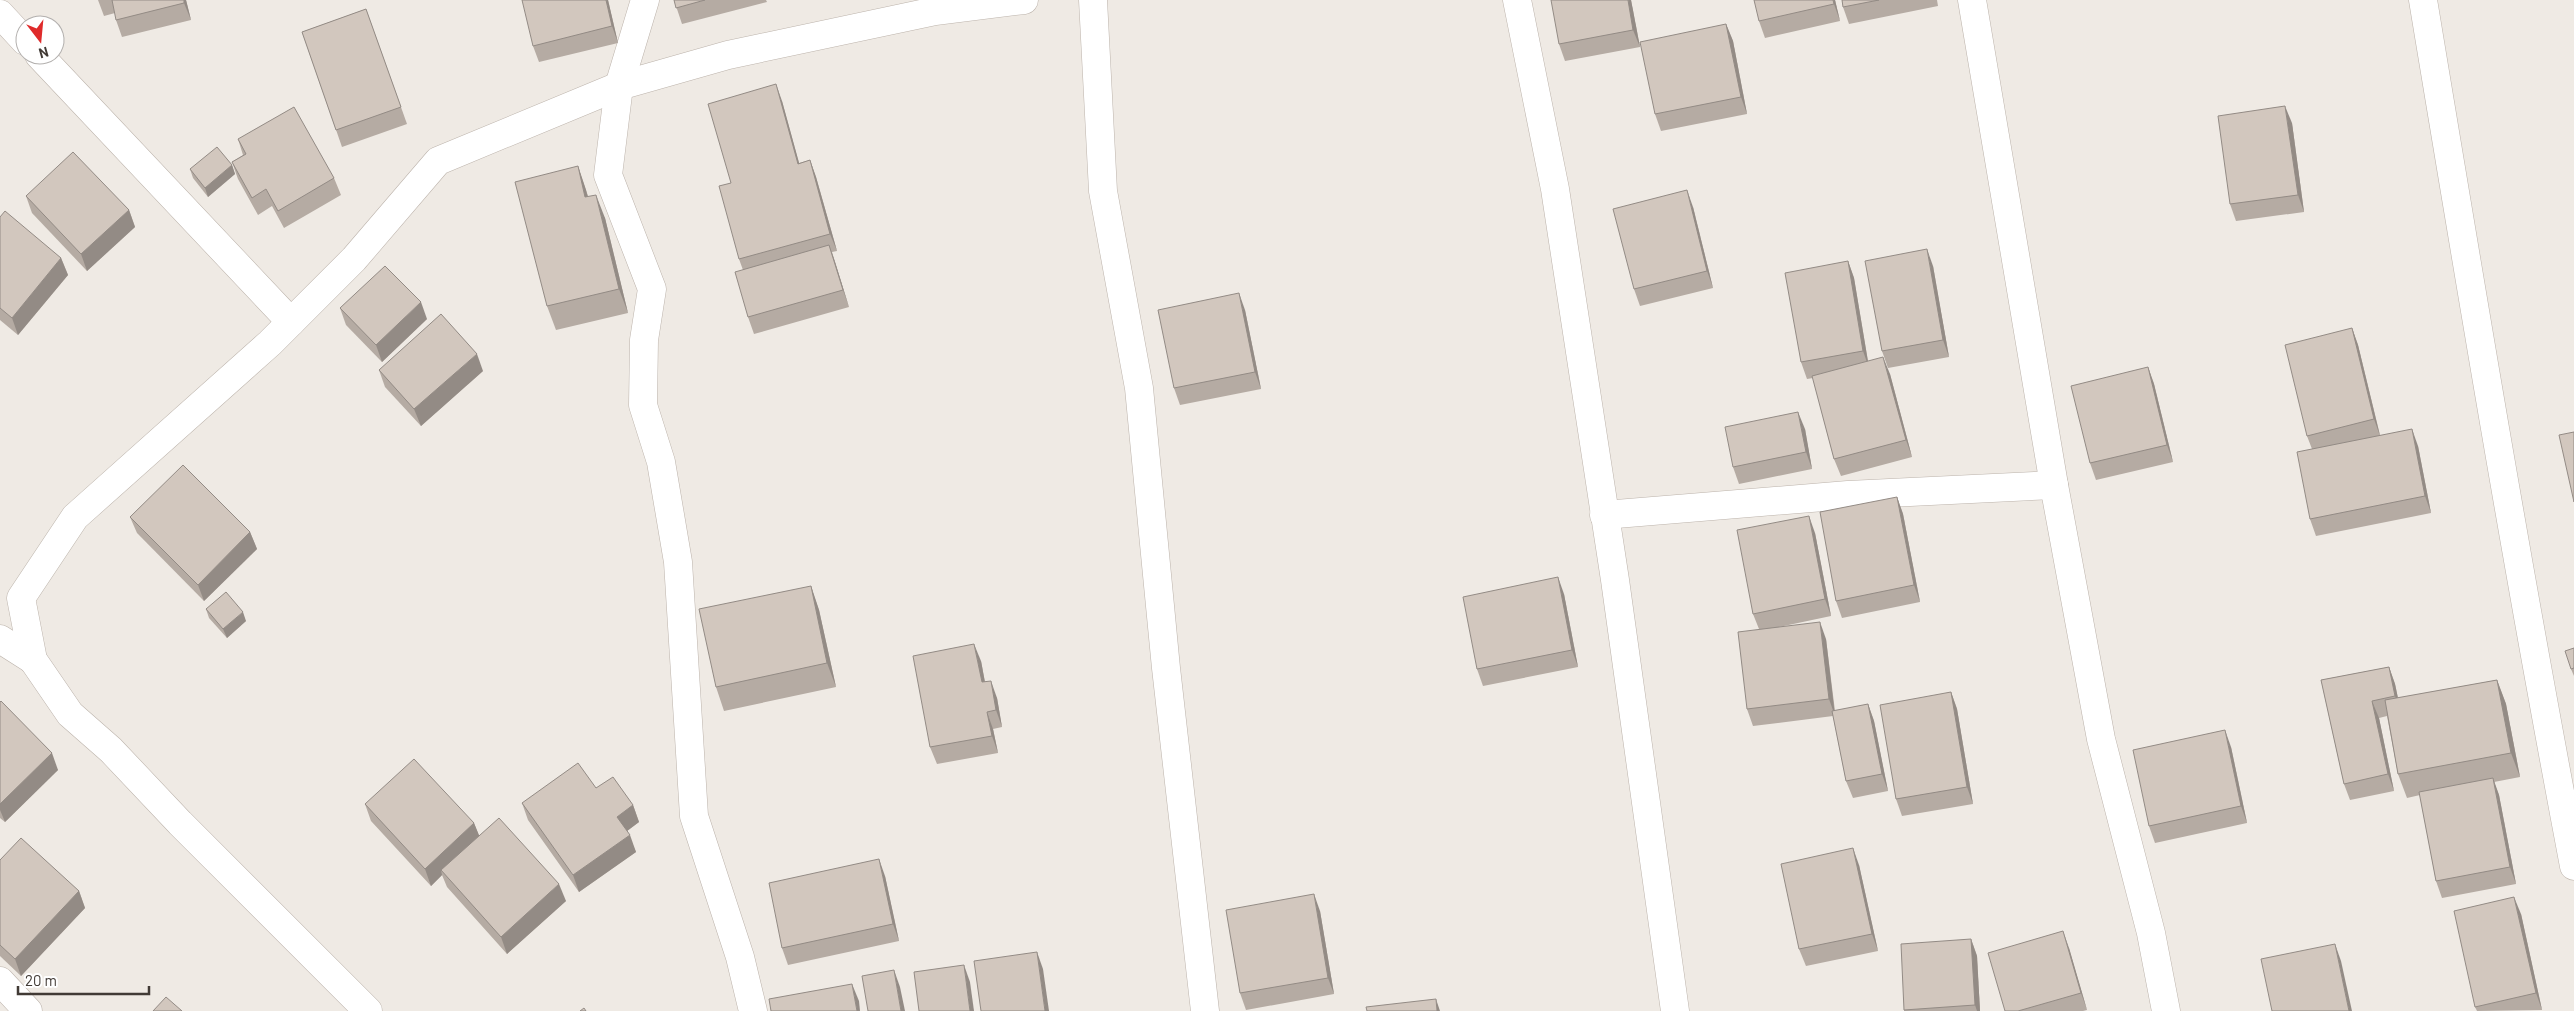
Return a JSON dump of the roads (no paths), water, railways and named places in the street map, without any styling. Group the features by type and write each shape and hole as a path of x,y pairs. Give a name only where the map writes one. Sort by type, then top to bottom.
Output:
{"street":[{"path":"645,0 619,86 608,176 652,289 644,340 643,405 661,462 678,562 694,816 740,957 753,1011"},
{"path":"33,660 21,598 75,517 291,322 354,259 438,162 619,86 728,55 935,11 1024,0"},
{"path":"1093,0 1104,192 1139,388 1166,668 1205,1011"},
{"path":"1516,0 1555,189 1675,1011"},
{"path":"1972,0 2054,485 2101,739 2151,934 2166,1011"},
{"path":"2423,0 2486,379 2574,866"},
{"path":"0,14 15,30"},
{"path":"48,65 291,322"},
{"path":"1604,515 1848,495 2054,485"},
{"path":"0,639 33,660 70,714 111,750 180,823 368,1011"},
{"path":"0,981 28,1011"}]}
